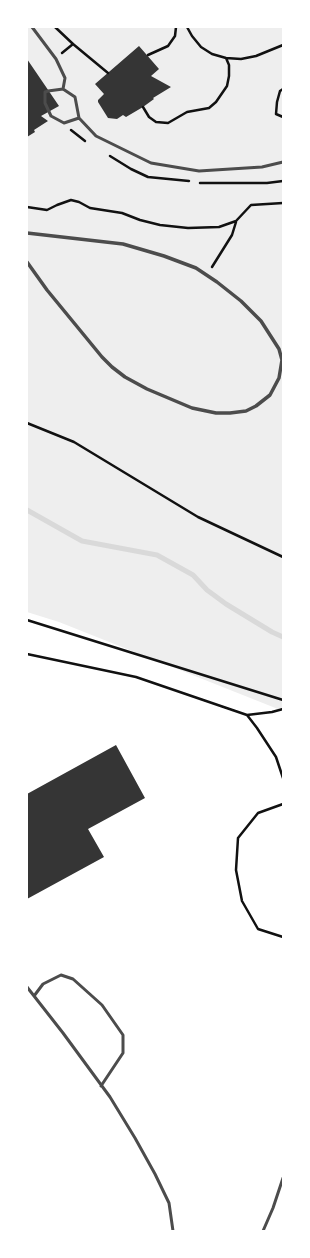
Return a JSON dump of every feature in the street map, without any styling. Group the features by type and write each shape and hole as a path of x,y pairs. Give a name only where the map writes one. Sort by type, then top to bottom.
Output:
{"street":[{"path":"27,233 123,244 170,258 196,268 241,301 261,321 279,349 282,360 279,378 270,395 246,411 230,413 216,413 192,408 147,389 125,377 112,367 89,343 27,262"}],"lane":[{"path":"32,27 56,59 65,78 63,89"},
{"path":"79,118 64,123 51,116 45,103 45,92 48,90 63,89 75,97 79,118 96,136 151,164 199,171 262,167 283,162"},
{"path":"34,996 43,984 61,975 73,979 102,1005 123,1035 123,1053 101,1086"},
{"path":"27,987 110,1097 135,1138 169,1203 173,1231"},
{"path":"263,1231 283,1178"}],"path":[{"path":"55,27 108,73"},
{"path":"148,55 168,46 174,36 176,27"},
{"path":"187,27 201,47 212,54 226,58 241,59 256,56 283,45"},
{"path":"56,59 73,44"},
{"path":"143,107 152,120 156,122 168,123 187,112 210,108 227,86 229,65 226,58"},
{"path":"283,89 280,91 276,114 283,117"},
{"path":"27,206 47,210 70,200 79,202 90,208 122,213 140,220 160,225 188,228 219,227 236,221"},
{"path":"207,275 232,235 236,221 250,205 283,203"},
{"path":"27,422 74,442 198,517 283,557"},
{"path":"27,620 283,700"},
{"path":"27,654 136,677 247,715 283,709"},
{"path":"247,715 276,757 283,778"},
{"path":"283,804 258,813 238,838 236,870 242,900 258,929 283,937"}],"shaded area":[{"path":"27,27 283,27 283,711 59,622 27,612"}],"building":[{"path":"139,46 159,69 151,76 171,87 126,117 123,115 117,119 108,118 98,102 104,94 95,84"},
{"path":"27,59 59,106 41,116 48,121 34,130 35,132 27,137"},
{"path":"116,745 145,798 88,829 104,857 27,899 27,794"}],"waterway":[{"path":"27,510 82,541 157,555 193,575 207,590 226,604 283,637"}]}
